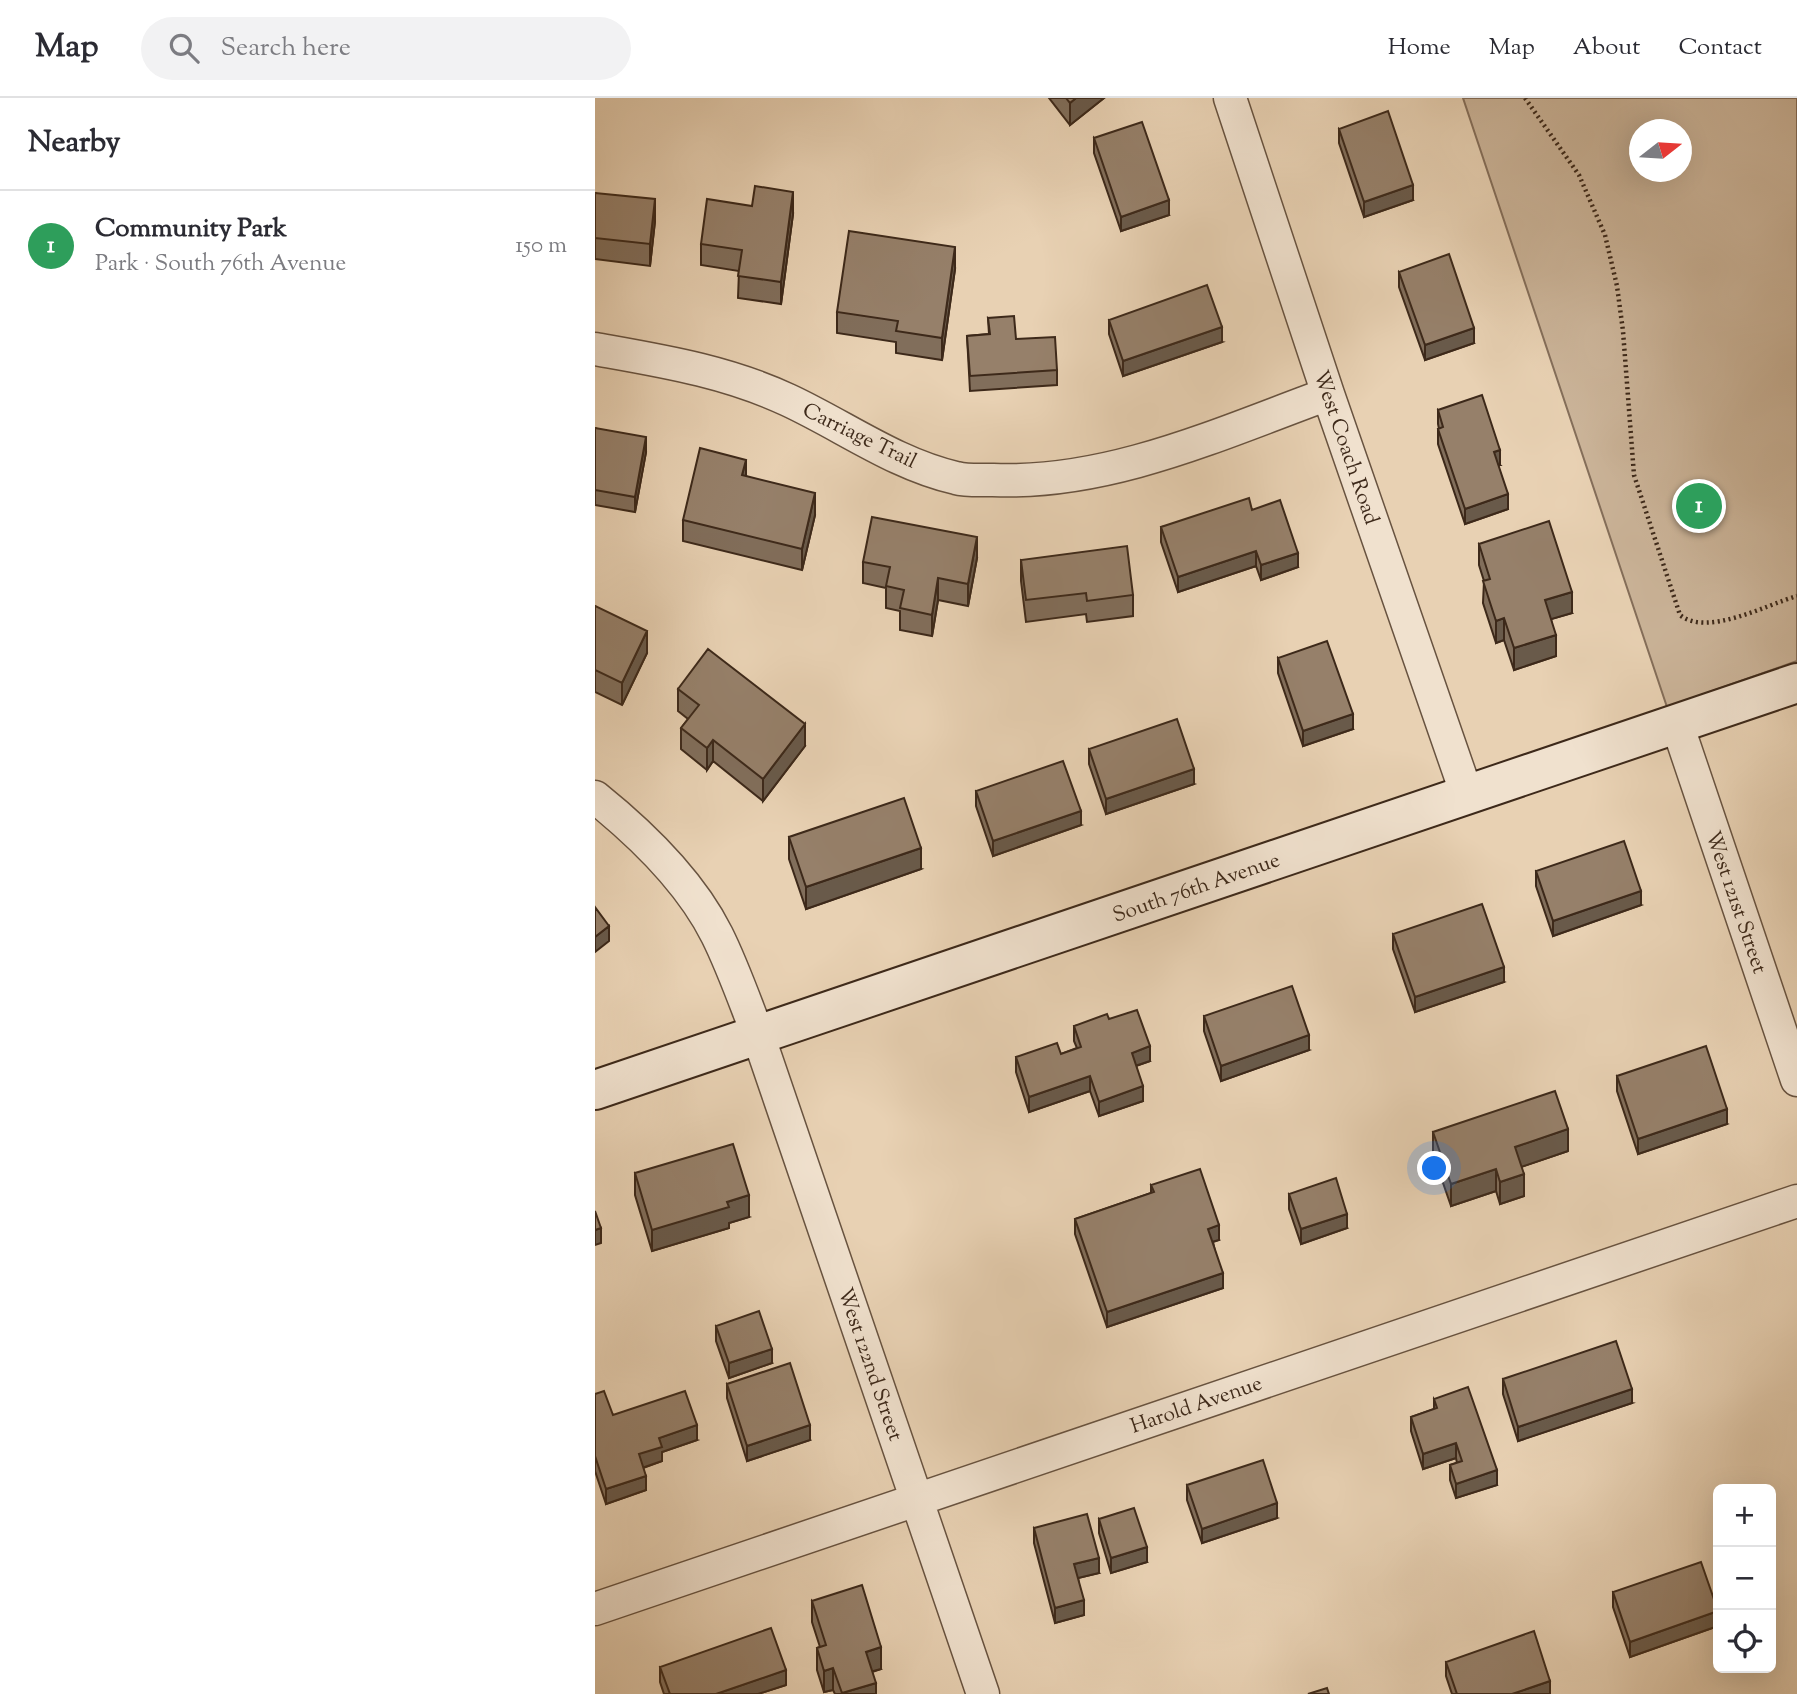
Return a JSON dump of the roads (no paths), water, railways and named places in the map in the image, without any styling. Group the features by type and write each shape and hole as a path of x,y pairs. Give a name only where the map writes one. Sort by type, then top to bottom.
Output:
{"street":[{"name":"West Coach Road","path":"1230,98 1328,394 1467,795"},
{"name":"Carriage Trail","path":"595,349 689,366 745,381 791,401 895,457 957,479 1017,481 1093,472 1176,449 1328,394"},
{"name":"South 76th Avenue","path":"595,1090 1797,683"},
{"name":"West 121st Street","path":"1677,724 1797,1080"},
{"name":"West 122nd Street","path":"595,797 648,846 690,892 716,933 758,1035 983,1694"},
{"name":"Harold Avenue","path":"595,1609 1797,1201"}],"place":[{"name":"Community Park","path":"1699,506"}]}
